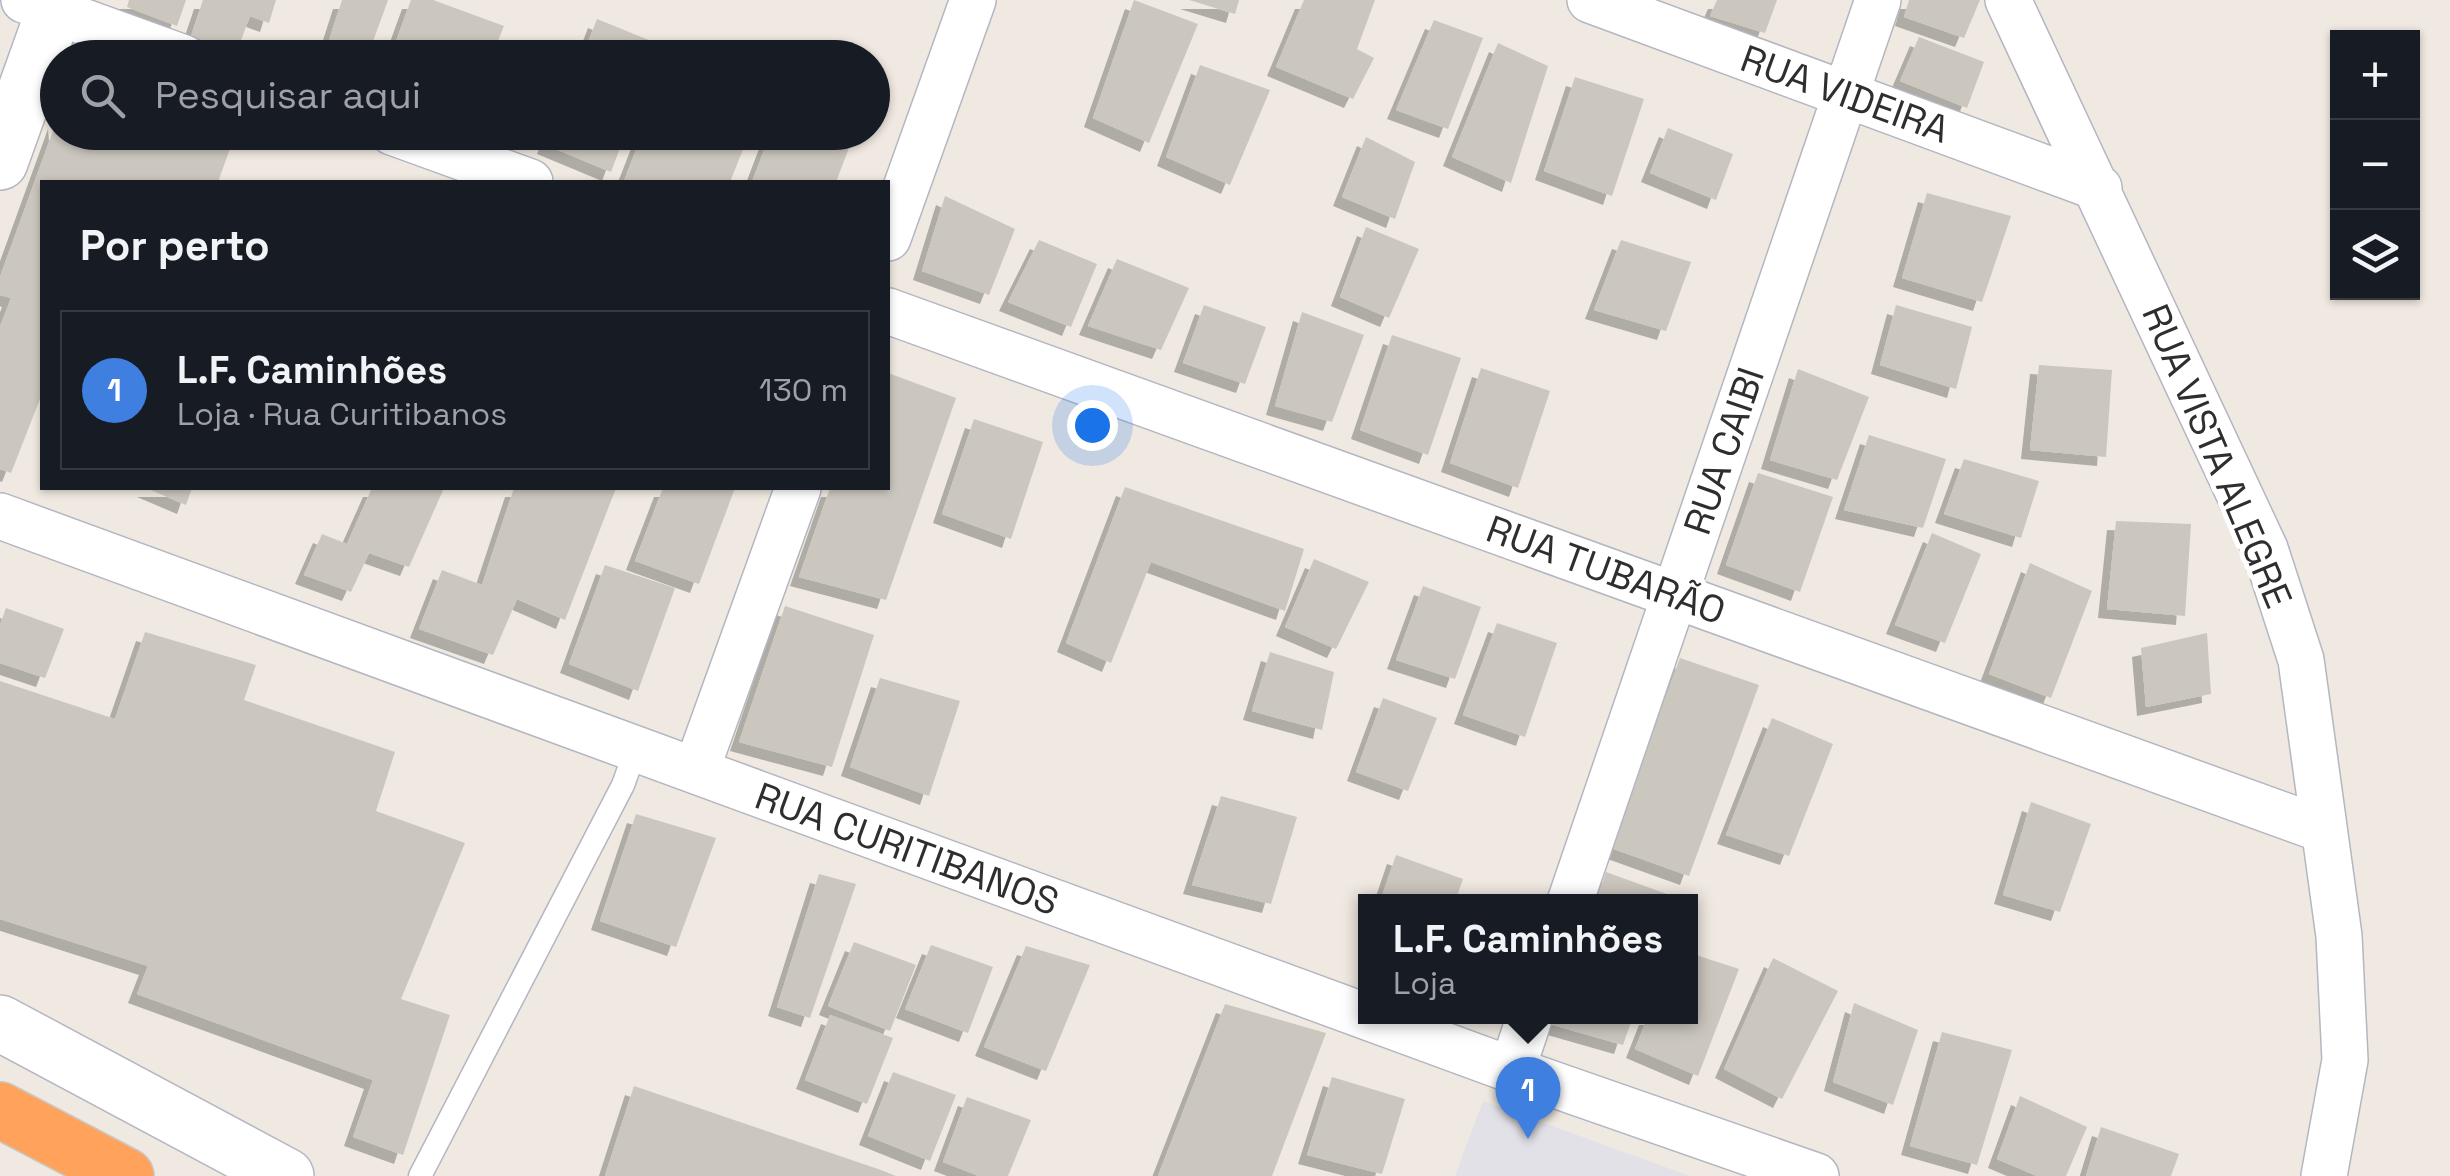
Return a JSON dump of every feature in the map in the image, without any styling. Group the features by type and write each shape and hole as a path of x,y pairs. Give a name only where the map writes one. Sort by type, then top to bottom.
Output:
{"highway":[{"path":"0,1110 126,1176"}],"main road":[{"path":"0,162 45,4"},
{"path":"0,1023 286,1176"}],"street":[{"path":"890,232 973,0"},
{"name":"RUA VIDEIRA","path":"1590,0 2099,188"},
{"name":"RUA CAIBI","path":"1573,894 1878,0"},
{"name":"RUA VISTA ALEGRE","path":"2008,0 2265,549 2301,660 2339,936 2345,1060 2324,1176"},
{"path":"45,4 138,40"},
{"path":"442,150 524,180"},
{"name":"RUA TUBARÃO","path":"890,312 2324,830"},
{"path":"696,771 797,490"},
{"name":"RUA CURITIBANOS","path":"0,516 1358,1014"},
{"name":"RUA CURITIBANOS","path":"1386,1024 1816,1176"},
{"path":"1512,1070 1527,1024"}],"lane":[{"path":"420,1176 623,785 636,750"}],"shaded area":[{"path":"1483,1101 1690,1176 1455,1176"}],"building":[{"path":"129,0 186,0 177,26 127,7"},
{"path":"203,0 276,0 269,23 250,16 241,40 203,40 191,36"},
{"path":"342,0 388,0 374,40 329,40"},
{"path":"411,0 433,0 504,26 498,40 397,40"},
{"path":"1134,0 1198,24 1149,143 1093,118"},
{"path":"1189,0 1239,0 1235,14"},
{"path":"1304,0 1375,0 1357,49 1374,58 1353,99 1276,67"},
{"path":"1717,0 1777,0 1765,33 1710,16"},
{"path":"1909,0 1980,0 1964,38 1904,17"},
{"path":"597,19 649,40 589,40"},
{"path":"1434,20 1483,38 1448,129 1396,110"},
{"path":"1919,37 1984,62 1967,108 1900,81"},
{"path":"1498,43 1548,66 1511,183 1452,157"},
{"path":"1200,65 1270,90 1230,185 1166,157"},
{"path":"1575,77 1644,99 1612,196 1544,171"},
{"path":"1668,128 1733,154 1716,200 1650,173"},
{"path":"1366,137 1415,162 1395,219 1342,197"},
{"path":"46,150 230,150 219,180 40,180 40,399 11,473 0,469 0,327 11,298 0,295 0,277"},
{"path":"558,150 619,150 611,172"},
{"path":"636,150 743,150 731,180 624,180"},
{"path":"764,150 848,150 837,180 753,180"},
{"path":"1927,193 2011,216 1982,302 1902,278"},
{"path":"945,196 1015,229 989,295 922,271"},
{"path":"1366,227 1419,249 1389,318 1340,297"},
{"path":"1039,240 1097,264 1071,327 1008,302"},
{"path":"1621,240 1691,262 1666,331 1594,310"},
{"path":"1117,259 1189,288 1161,350 1088,326"},
{"path":"1204,305 1266,327 1245,384 1183,363"},
{"path":"1896,305 1972,327 1956,389 1880,365"},
{"path":"1302,312 1364,335 1332,422 1275,406"},
{"path":"1392,335 1461,358 1428,455 1360,430"},
{"path":"2039,365 2112,370 2106,457 2030,450"},
{"path":"1481,368 1550,391 1518,488 1450,463"},
{"path":"1798,369 1869,397 1837,480 1770,460"},
{"path":"890,374 956,398 886,600 799,577 829,490 890,490"},
{"path":"974,419 1043,442 1011,539 942,514"},
{"path":"1869,435 1946,459 1923,528 1844,510"},
{"path":"1964,459 2039,481 2021,538 1944,514"},
{"path":"1758,473 1833,497 1800,592 1726,565"},
{"path":"1125,487 1304,549 1285,611 1151,562 1111,663 1066,643"},
{"path":"151,490 191,490 186,505"},
{"path":"371,490 443,490 409,567 369,553 351,592 304,575 322,534 347,544"},
{"path":"513,490 615,490 565,620 517,599 493,655 419,629 442,570 482,585"},
{"path":"662,490 734,490 699,584 635,561"},
{"path":"2116,521 2191,524 2185,616 2107,609"},
{"path":"1932,533 1981,554 1945,643 1895,625"},
{"path":"1314,559 1369,582 1336,649 1285,627"},
{"path":"2030,563 2092,591 2051,698 1989,674"},
{"path":"605,565 675,588 638,691 569,664"},
{"path":"1423,586 1481,607 1455,679 1396,660"},
{"path":"785,606 874,635 832,767 739,742"},
{"path":"6,608 64,629 45,678 0,663 0,625"},
{"path":"1497,623 1557,643 1525,737 1463,715"},
{"path":"145,632 256,665 244,700 395,752 376,811 465,843 401,999 450,1015 403,1155 353,1137 373,1080 137,994 148,966 0,919 0,681 115,719"},
{"path":"2207,633 2211,694 2146,707 2141,648"},
{"path":"1270,652 1334,672 1322,730 1252,711"},
{"path":"1680,658 1759,685 1689,876 1611,848"},
{"path":"880,678 960,701 929,796 850,767"},
{"path":"1383,698 1437,718 1408,791 1356,772"},
{"path":"1772,718 1833,744 1789,856 1726,835"},
{"path":"1221,796 1297,817 1271,904 1192,885"},
{"path":"2031,802 2091,824 2060,912 2003,895"},
{"path":"636,814 716,838 676,947 600,921"},
{"path":"1396,855 1463,879 1458,894 1383,894"},
{"path":"1606,872 1667,894 1599,894"},
{"path":"819,874 856,884 810,1018 777,1007"},
{"path":"854,942 916,965 890,1031 828,1006"},
{"path":"931,945 993,967 968,1033 905,1009"},
{"path":"1026,946 1090,965 1046,1071 984,1047"},
{"path":"1698,956 1739,969 1698,1076 1635,1049 1645,1024 1698,1024"},
{"path":"1773,958 1838,991 1782,1099 1724,1069"},
{"path":"1854,1003 1918,1030 1893,1105 1833,1082"},
{"path":"1225,1004 1326,1033 1272,1176 1158,1176"},
{"path":"830,1015 893,1038 867,1104 805,1080"},
{"path":"1553,1024 1630,1024 1623,1045"},
{"path":"1942,1032 2012,1050 1977,1165 1910,1146"},
{"path":"893,1072 956,1095 930,1161 868,1136"},
{"path":"1332,1077 1405,1099 1382,1174 1307,1155"},
{"path":"634,1086 881,1170 896,1176 605,1176"},
{"path":"2020,1096 2087,1127 2066,1176 2037,1176 1997,1159"},
{"path":"967,1097 1031,1120 1008,1176 979,1176 943,1162"},
{"path":"2101,1127 2179,1154 2171,1176 2086,1176"}],"place":[{"name":"L.F. Caminhões","path":"1528,1139"}]}
